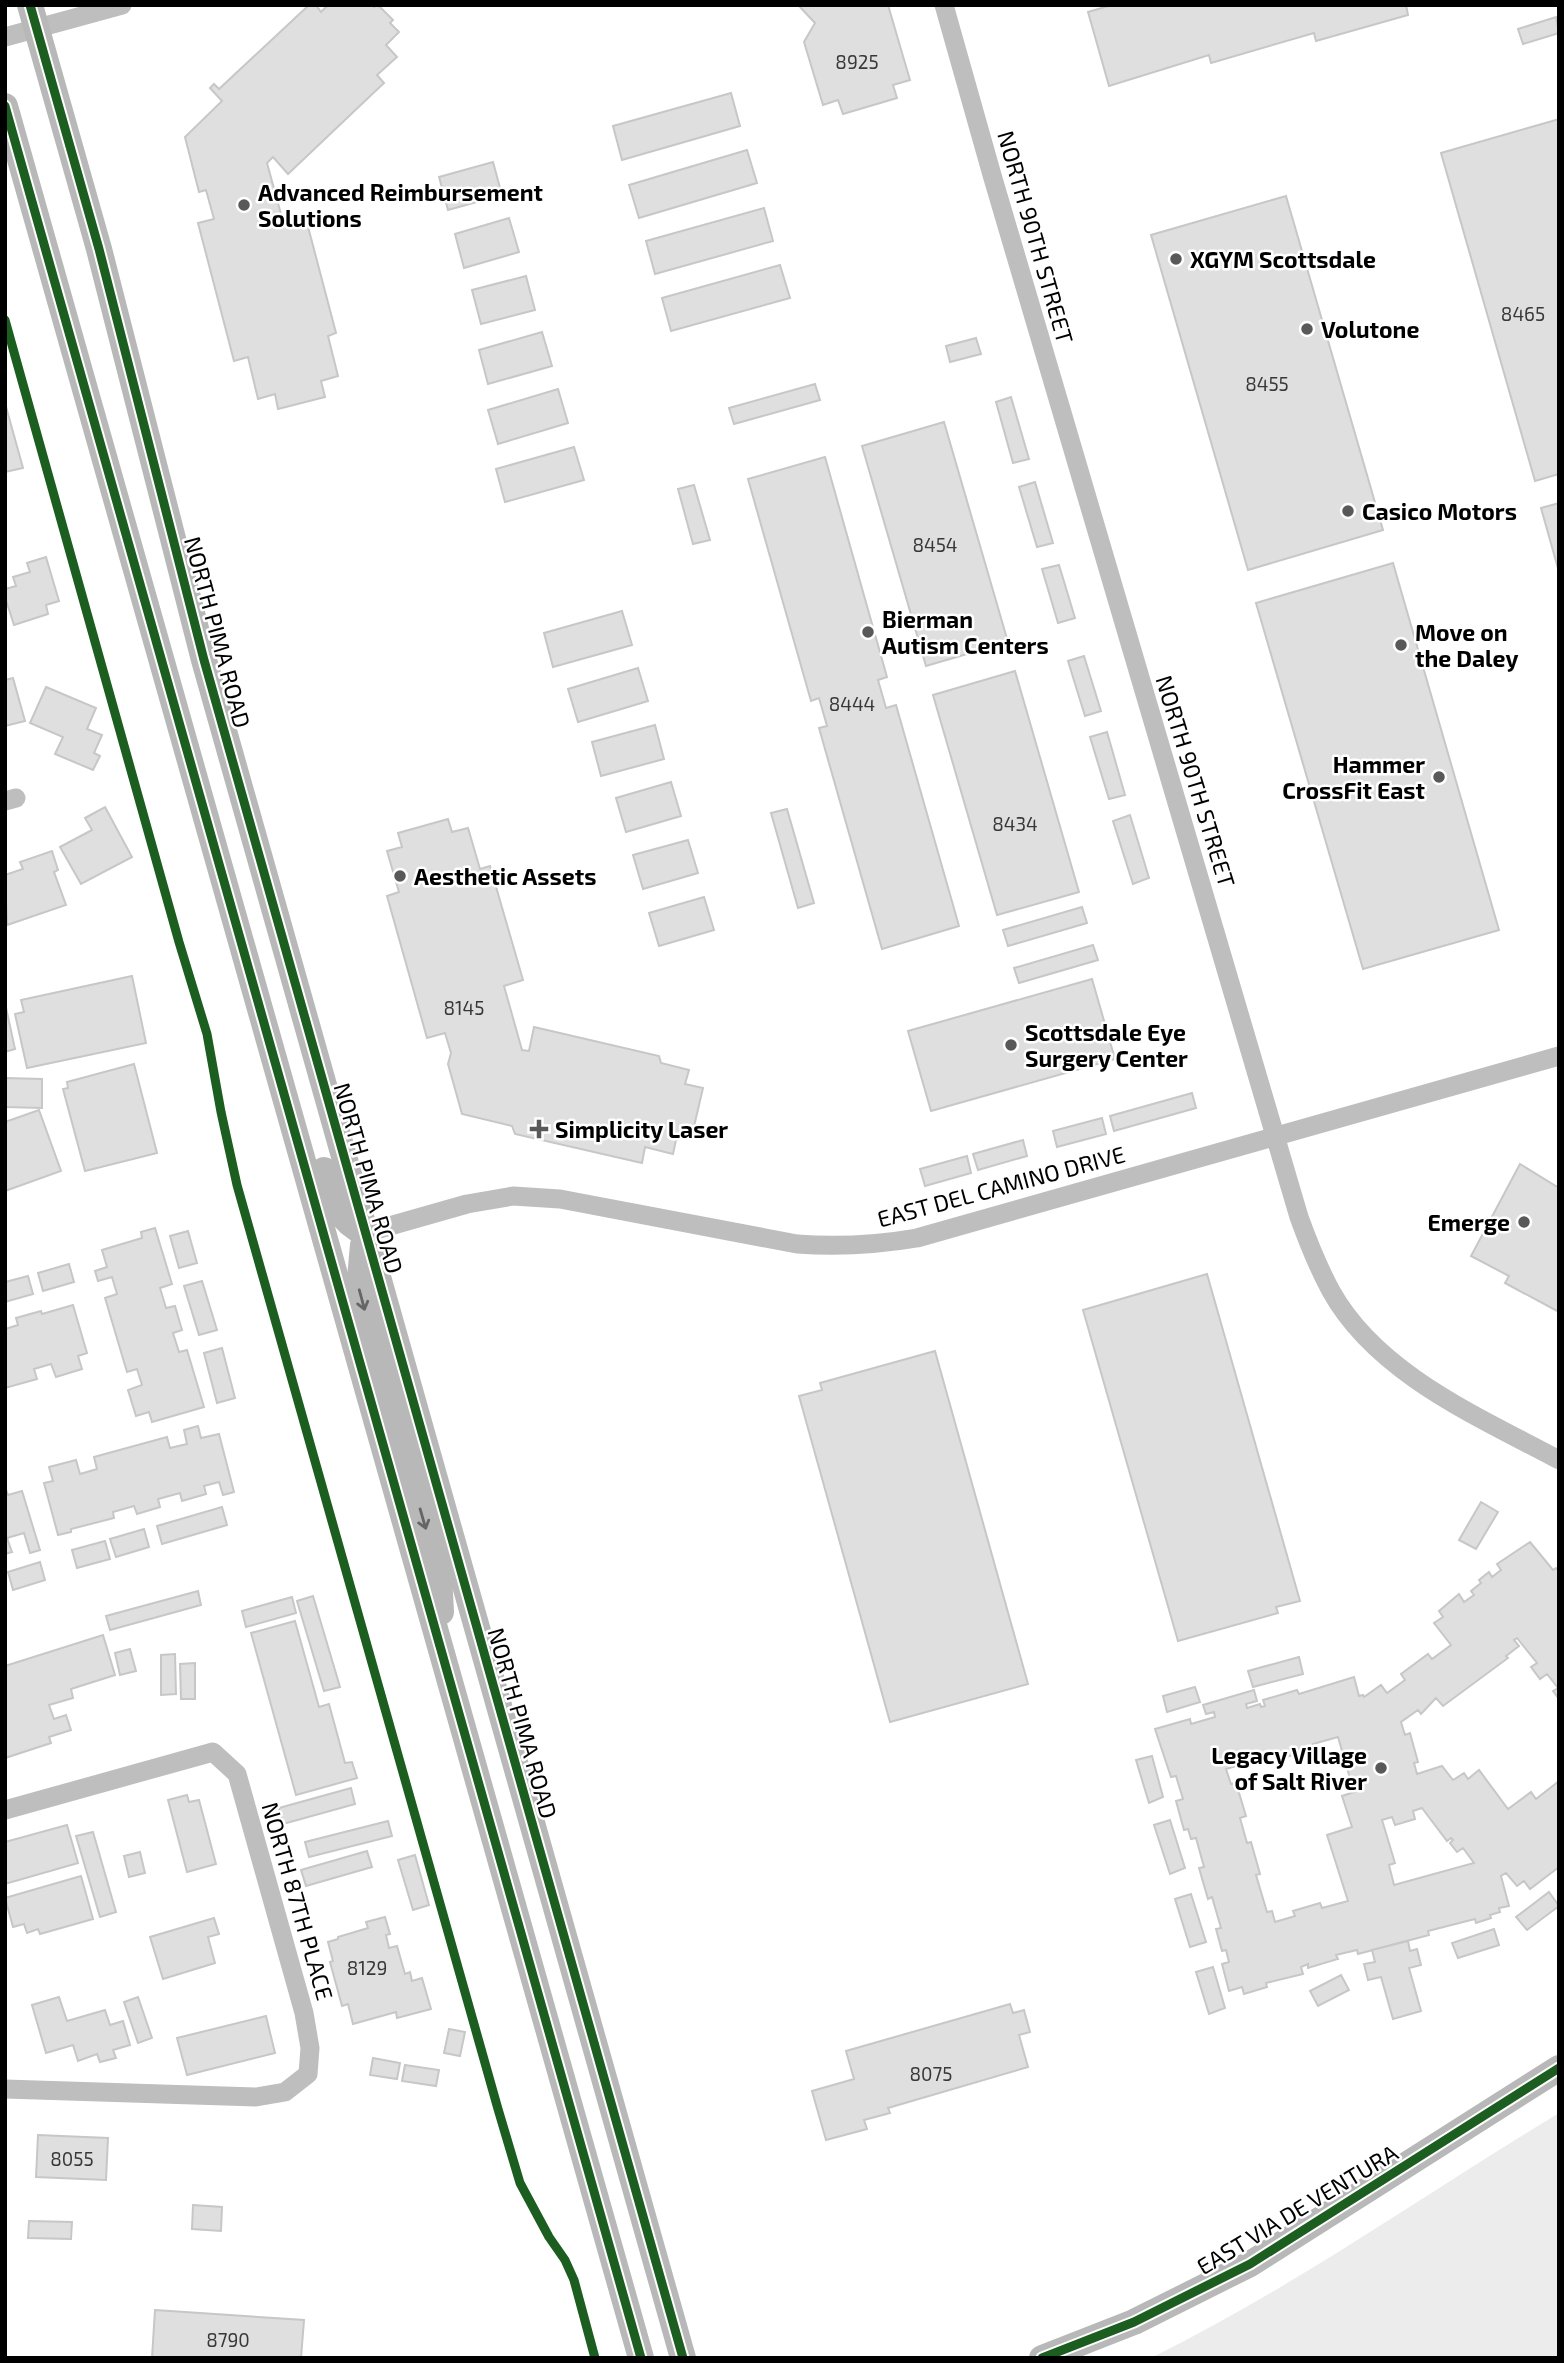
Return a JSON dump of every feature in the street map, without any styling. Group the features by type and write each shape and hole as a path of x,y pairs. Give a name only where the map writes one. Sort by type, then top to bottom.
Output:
{"main road":[{"name":"NORTH PIMA ROAD","path":"34,17 99,249 204,660 683,2358"},
{"path":"5,106 641,2358"},
{"path":"219,861 257,934 333,1201 347,1224 365,1233 359,1267 359,1290 439,1575 443,1660"},
{"name":"EAST VIA DE VENTURA","path":"1042,2358 1134,2322 1250,2264 1559,2068"}],"street":[{"path":"5,37 34,17 122,5"},
{"name":"NORTH 90TH STREET","path":"944,5 1299,1217 1311,1250 1332,1293 1377,1348 1421,1384 1559,1460"},
{"name":"EAST DEL CAMINO DRIVE","path":"365,1233 467,1204 527,1196 560,1199 797,1244 861,1246 917,1238 1559,1056"},
{"name":"NORTH 87TH PLACE","path":"5,1810 213,1752 237,1774 304,2013 310,2048 308,2074 285,2092 256,2097 5,2089"}],"shaded area":[{"path":"1559,2113 1559,2358 1151,2358 1256,2302"}],"building":[{"name":"Advanced Reimbursement Solutions","path":"309,5 316,5 321,12 328,5 378,5 393,20 390,23 399,32 386,45 397,57 377,75 384,83 288,174 273,157 267,163 284,225 306,219 336,333 328,336 338,376 321,381 325,397 278,409 275,394 258,399 248,357 234,361 198,223 214,219 206,190 199,192 185,137 222,101 210,88 214,84 219,89"},
{"path":"798,5 888,5 910,80 893,85 897,98 843,114 838,100 823,105 804,42 815,23"},
{"path":"1112,5 1406,5 1408,15 1316,41 1314,33 1211,63 1209,55 1109,86 1088,12"},
{"path":"1556,17 1559,33 1523,44 1518,29"},
{"path":"731,93 740,126 622,160 613,126"},
{"path":"1559,119 1559,474 1535,481 1441,153"},
{"path":"747,150 757,183 639,218 629,185"},
{"path":"493,162 502,195 448,210 439,177"},
{"path":"1286,196 1383,530 1248,570 1151,235"},
{"path":"764,208 773,241 655,274 646,241"},
{"path":"509,218 519,252 464,268 455,234"},
{"path":"780,265 790,298 671,331 662,298"},
{"path":"526,276 535,310 481,324 472,290"},
{"path":"542,332 552,366 488,384 479,350"},
{"path":"976,338 981,354 950,362 946,346"},
{"path":"815,384 820,400 734,424 729,408"},
{"path":"558,389 568,423 498,444 488,410"},
{"path":"1011,397 1029,459 1013,463 996,402"},
{"path":"5,403 23,468 5,472"},
{"path":"944,422 1008,642 926,666 862,446"},
{"path":"574,447 584,480 505,502 496,469"},
{"path":"825,457 887,677 878,680 886,708 896,705 959,926 882,949 819,728 827,726 819,698 811,701 748,479"},
{"path":"1035,482 1053,543 1037,547 1019,487"},
{"path":"694,485 710,540 693,544 678,489"},
{"path":"1559,503 1559,572 1541,508"},
{"path":"46,557 59,601 46,605 48,614 14,625 5,589 16,586 13,577 30,572 27,563"},
{"path":"1393,563 1499,930 1363,969 1256,603"},
{"path":"1059,565 1075,618 1058,623 1042,569"},
{"path":"622,611 632,645 553,667 544,633"},
{"path":"1084,656 1101,711 1085,716 1068,661"},
{"path":"638,668 648,701 578,722 568,689"},
{"path":"1015,671 1079,892 997,915 933,695"},
{"path":"13,678 25,721 5,726 5,680"},
{"path":"46,687 96,708 87,729 102,735 94,753 100,756 93,770 55,754 63,737 30,723"},
{"path":"655,725 664,759 601,776 592,742"},
{"path":"1107,732 1125,795 1109,799 1090,737"},
{"path":"671,782 681,816 626,832 616,798"},
{"path":"105,807 132,857 81,884 60,847 92,830 85,818"},
{"path":"787,809 814,903 798,908 771,813"},
{"path":"1130,815 1149,878 1133,884 1113,821"},
{"path":"448,819 452,832 468,828 480,869 490,866 523,980 504,986 522,1050 529,1051 534,1027 659,1056 661,1063 689,1070 685,1084 703,1088 692,1135 676,1140 673,1154 645,1147 642,1163 515,1134 512,1126 462,1114 448,1064 451,1053 445,1033 427,1038 387,896 399,892 387,851 402,847 398,833"},
{"path":"688,840 698,873 643,889 633,855"},
{"path":"52,851 58,870 54,872 66,905 7,925 5,875 23,869 20,862"},
{"path":"704,897 714,930 659,946 649,913"},
{"path":"1082,907 1087,923 1008,946 1003,930"},
{"path":"1093,945 1098,960 1019,983 1014,968"},
{"path":"132,976 146,1043 27,1068 15,1014 24,1012 21,1000"},
{"name":"Scottsdale Eye Surgery Center","path":"1092,979 1115,1059 931,1111 908,1031"},
{"path":"5,1003 15,1049 5,1052"},
{"path":"134,1064 157,1153 85,1171 63,1089 68,1088 67,1082"},
{"path":"5,1078 42,1079 42,1108 5,1107"},
{"path":"1192,1093 1196,1108 1114,1131 1110,1116"},
{"path":"39,1110 61,1171 5,1191 5,1122"},
{"path":"1102,1118 1106,1134 1057,1147 1053,1131"},
{"path":"1023,1140 1027,1156 978,1170 973,1154"},
{"path":"967,1156 971,1173 925,1186 920,1169"},
{"name":"Emerge","path":"1520,1164 1559,1188 1559,1312 1505,1283 1509,1276 1471,1256"},
{"path":"155,1228 172,1284 160,1288 166,1308 175,1306 182,1330 173,1333 179,1352 187,1350 204,1407 152,1422 149,1412 136,1416 128,1390 142,1385 137,1369 127,1372 105,1298 117,1294 112,1277 98,1281 95,1271 107,1267 102,1250 142,1238 141,1232"},
{"path":"188,1231 197,1263 179,1268 170,1236"},
{"path":"69,1264 74,1282 43,1291 38,1273"},
{"path":"1207,1274 1300,1601 1276,1607 1278,1613 1178,1641 1083,1310"},
{"path":"28,1276 33,1294 5,1302 5,1282"},
{"path":"202,1281 217,1330 199,1335 184,1286"},
{"path":"73,1305 87,1353 78,1356 82,1369 56,1377 51,1364 34,1369 37,1379 5,1388 5,1329 18,1325 16,1318"},
{"path":"222,1348 235,1398 217,1403 204,1353"},
{"path":"935,1351 1028,1684 890,1722 799,1396 822,1390 820,1383"},
{"path":"198,1426 201,1438 219,1434 234,1492 223,1495 219,1482 204,1486 206,1494 182,1501 180,1493 158,1499 160,1507 137,1514 134,1506 113,1512 114,1518 58,1535 44,1483 53,1481 49,1467 76,1460 80,1474 97,1469 94,1457 167,1437 170,1448 187,1444 184,1430"},
{"path":"5,1487 8,1495 22,1491 40,1550 30,1553 24,1533 7,1538 12,1552 5,1554"},
{"path":"1481,1502 1498,1512 1476,1549 1459,1540"},
{"path":"222,1507 227,1525 162,1544 157,1526"},
{"path":"144,1529 149,1547 116,1557 110,1539"},
{"path":"105,1541 110,1559 77,1568 72,1550"},
{"name":"Legacy Village of Salt River","path":"1530,1542 1553,1570 1556,1568 1559,1572 1559,1699 1553,1691 1558,1688 1547,1674 1540,1679 1531,1667 1537,1663 1517,1638 1514,1640 1519,1646 1506,1656 1508,1658 1443,1706 1436,1698 1421,1714 1418,1710 1401,1722 1405,1735 1410,1733 1418,1762 1414,1763 1417,1774 1442,1766 1453,1780 1464,1773 1468,1779 1479,1770 1508,1809 1531,1792 1536,1799 1559,1781 1559,1867 1530,1889 1524,1881 1517,1886 1506,1873 1501,1876 1509,1906 1499,1908 1500,1912 1490,1915 1491,1918 1476,1923 1475,1919 1428,1931 1429,1935 1358,1954 1357,1950 1336,1955 1338,1959 1308,1968 1308,1964 1301,1967 1303,1974 1266,1983 1267,1987 1244,1994 1242,1987 1229,1991 1222,1964 1229,1962 1226,1950 1222,1951 1216,1929 1221,1928 1212,1897 1208,1899 1199,1868 1204,1867 1196,1838 1191,1839 1188,1829 1184,1830 1176,1801 1183,1799 1176,1776 1171,1777 1155,1729 1190,1719 1191,1724 1215,1717 1214,1712 1206,1714 1203,1705 1254,1690 1257,1701 1246,1704 1247,1708 1260,1704 1261,1707 1265,1706 1263,1700 1297,1690 1299,1694 1354,1677 1359,1696 1364,1697 1381,1685 1387,1693 1405,1680 1401,1674 1428,1654 1432,1659 1451,1645 1434,1623 1443,1617 1439,1611 1459,1594 1464,1602 1474,1595 1471,1591 1481,1583 1479,1580 1489,1572 1492,1577 1501,1570 1497,1564","holes":["1338,1737 1354,1792 1342,1796 1352,1827 1327,1835 1348,1901 1322,1908 1320,1903 1293,1911 1295,1916 1275,1922 1272,1911 1267,1912 1256,1875 1260,1874 1251,1842 1247,1843 1240,1818 1246,1816 1236,1783 1231,1784 1226,1769 1277,1754 1279,1759 1314,1749 1313,1744","1422,1808 1447,1841 1451,1838 1453,1840 1450,1843 1457,1852 1463,1848 1474,1863 1394,1885 1389,1865 1395,1863 1382,1820 1392,1817 1395,1825 1415,1819 1413,1811"]},
{"path":"40,1562 45,1580 13,1590 8,1572"},
{"path":"198,1591 201,1605 110,1630 106,1616"},
{"path":"313,1596 340,1687 324,1691 297,1601"},
{"path":"292,1597 296,1613 246,1627 242,1611"},
{"path":"295,1621 319,1707 329,1704 345,1763 352,1762 357,1778 296,1795 251,1633"},
{"path":"103,1635 115,1675 71,1689 73,1698 49,1705 54,1719 66,1715 71,1730 49,1737 51,1743 5,1758 5,1666"},
{"path":"130,1649 136,1671 120,1675 115,1653"},
{"path":"175,1654 176,1694 161,1695 161,1655"},
{"path":"1299,1657 1303,1674 1253,1687 1248,1671"},
{"path":"195,1663 195,1699 181,1699 180,1664"},
{"path":"1195,1687 1200,1702 1167,1712 1163,1696"},
{"path":"1152,1756 1163,1797 1149,1803 1136,1760"},
{"path":"351,1788 355,1804 283,1824 279,1808"},
{"path":"187,1795 189,1802 199,1800 216,1864 187,1872 168,1800"},
{"path":"1170,1820 1185,1868 1170,1874 1154,1825"},
{"path":"388,1821 392,1836 309,1857 305,1842"},
{"path":"67,1825 78,1863 5,1884 5,1842"},
{"path":"93,1832 116,1912 100,1917 76,1836"},
{"path":"367,1851 372,1867 306,1886 301,1870"},
{"path":"140,1852 145,1873 129,1877 124,1856"},
{"path":"415,1855 429,1905 413,1910 398,1860"},
{"path":"81,1876 93,1919 40,1934 38,1929 27,1933 24,1924 13,1927 5,1898"},
{"path":"1549,1892 1559,1906 1527,1930 1516,1917"},
{"path":"1191,1894 1206,1942 1190,1947 1175,1899"},
{"path":"385,1917 390,1934 386,1935 389,1948 397,1946 405,1974 410,1972 412,1981 422,1978 431,2009 397,2018 396,2012 353,2024 348,2004 342,2006 330,1962 333,1961 328,1942 368,1928 366,1922"},
{"path":"214,1918 219,1934 208,1937 215,1963 163,1979 150,1937"},
{"path":"1494,1929 1499,1945 1458,1958 1452,1943"},
{"path":"1408,1941 1410,1951 1417,1949 1421,1965 1409,1968 1421,2011 1393,2019 1381,1977 1368,1980 1364,1964 1375,1962 1372,1950"},
{"path":"1213,1967 1225,2008 1209,2014 1196,1972"},
{"path":"1341,1975 1349,1990 1318,2006 1310,1991"},
{"path":"59,1997 67,2021 105,2010 110,2025 123,2021 130,2045 113,2050 116,2058 100,2062 97,2054 78,2061 73,2045 46,2053 32,2005"},
{"path":"138,1997 152,2038 138,2043 124,2002"},
{"path":"1010,2004 1013,2013 1024,2010 1030,2032 1019,2035 1028,2067 888,2108 890,2113 864,2120 867,2129 826,2140 812,2091 854,2079 846,2051"},
{"path":"266,2016 275,2053 187,2075 177,2038"},
{"path":"449,2029 465,2032 460,2056 444,2053"},
{"path":"373,2058 400,2063 397,2079 370,2075"},
{"path":"405,2065 439,2070 436,2086 402,2081"},
{"path":"38,2135 108,2138 106,2180 36,2177"},
{"path":"193,2205 222,2207 221,2231 192,2229"},
{"path":"29,2221 72,2222 71,2239 28,2238"},
{"path":"155,2310 304,2320 301,2358 152,2358"}],"cycle path":[{"path":"30,5 99,249 204,660 683,2358"},
{"path":"5,106 641,2358"},
{"path":"5,320 207,1034 237,1185 498,2109 520,2183 574,2280 595,2358"},
{"path":"1042,2358 1134,2322 1250,2264 1559,2068"}],"place":[{"name":"Advanced Reimbursement Solutions","path":"244,205"},
{"name":"XGYM Scottsdale","path":"1176,259"},
{"name":"Volutone","path":"1307,329"},
{"name":"Casico Motors","path":"1348,511"},
{"name":"Bierman Autism Centers","path":"868,632"},
{"name":"Move on the Daley","path":"1401,645"},
{"name":"Hammer CrossFit East","path":"1439,777"},
{"name":"Aesthetic Assets","path":"400,876"},
{"name":"Scottsdale Eye Surgery Center","path":"1011,1045"},
{"name":"Simplicity Laser","path":"539,1129"},
{"name":"Emerge","path":"1524,1222"},
{"name":"Legacy Village of Salt River","path":"1381,1768"}]}
